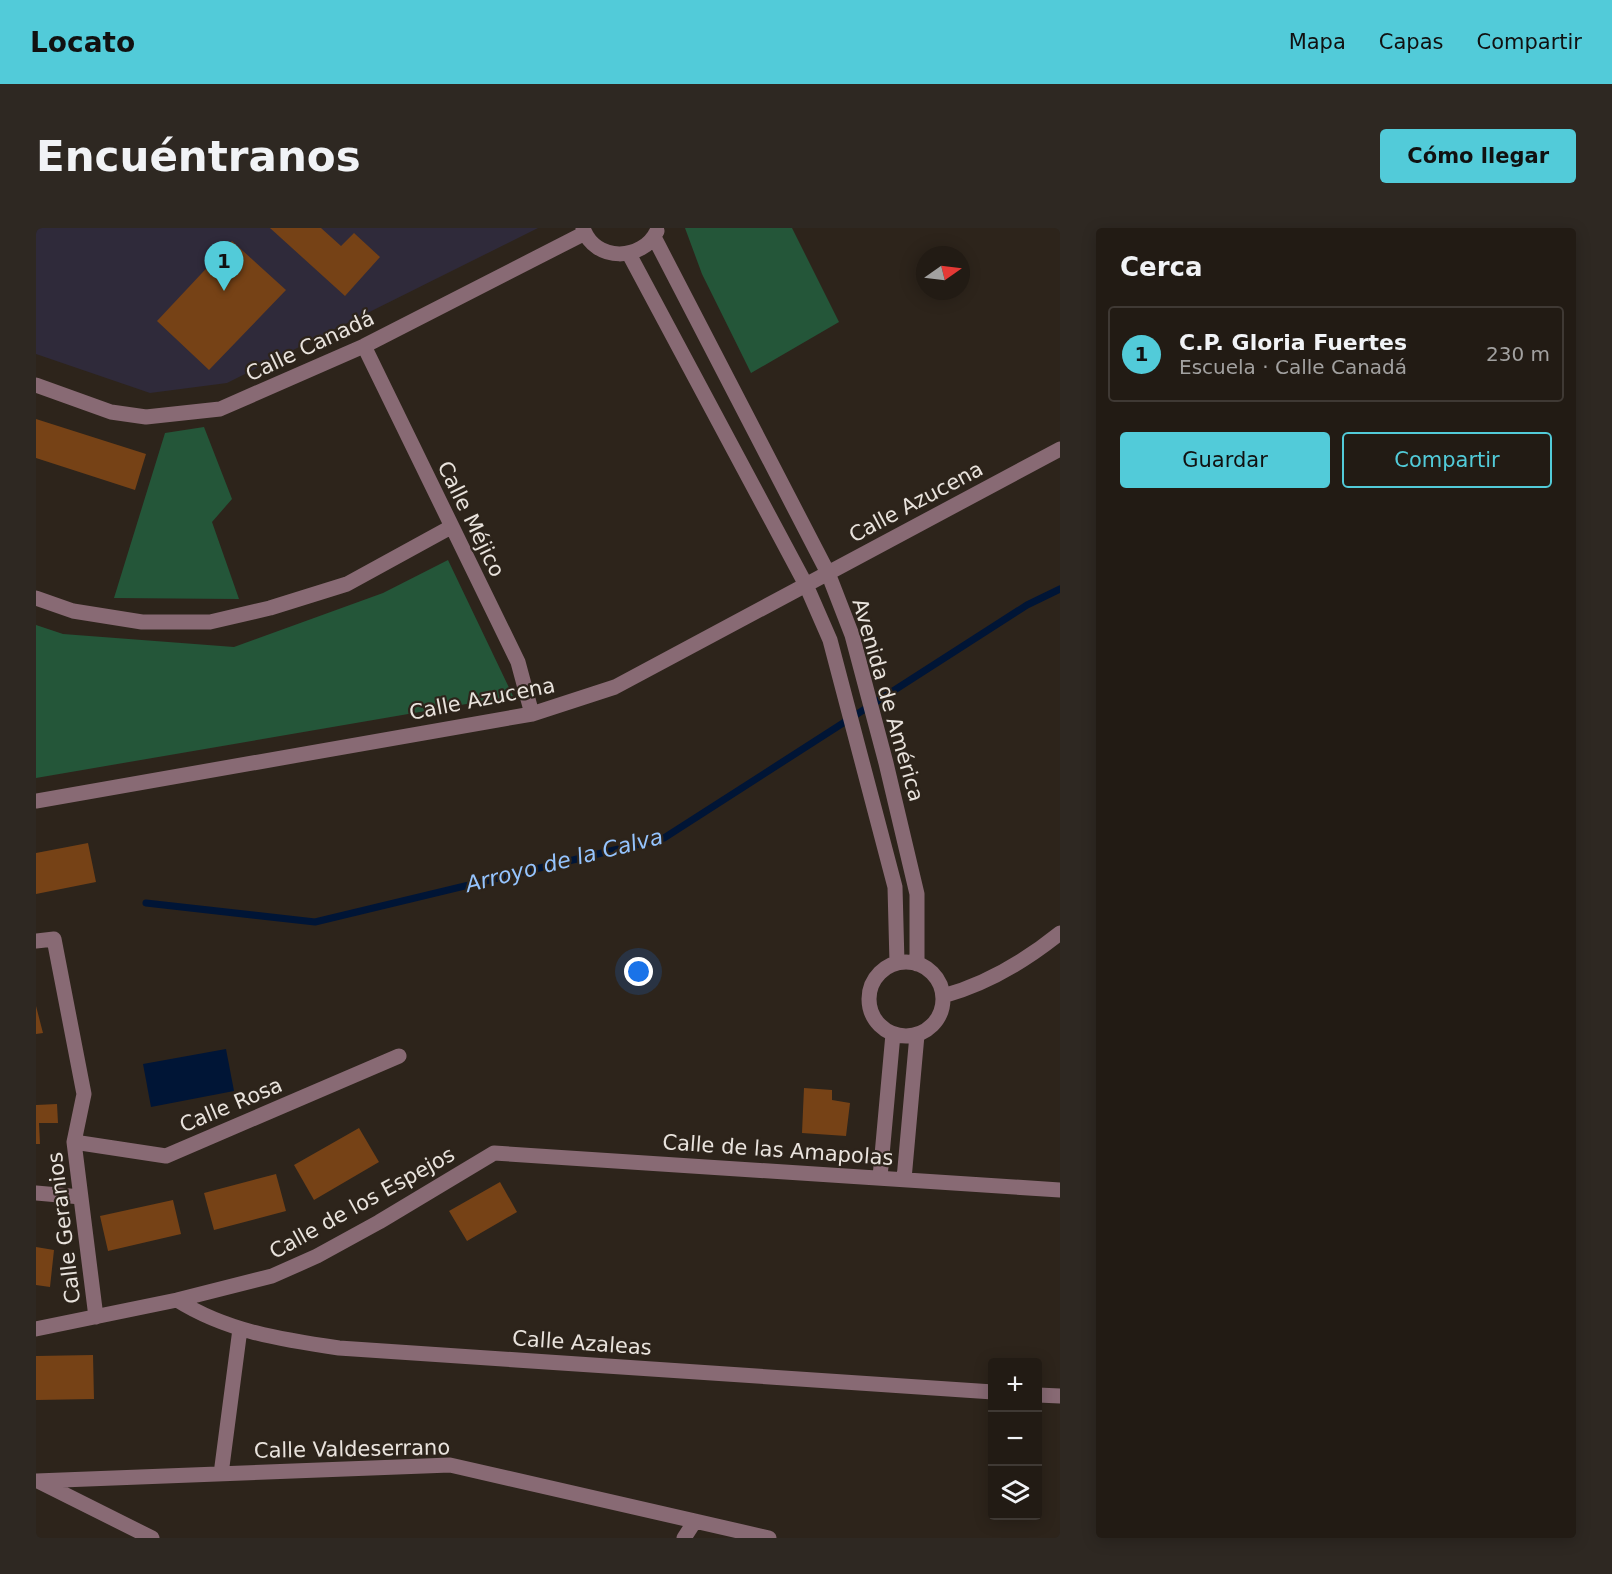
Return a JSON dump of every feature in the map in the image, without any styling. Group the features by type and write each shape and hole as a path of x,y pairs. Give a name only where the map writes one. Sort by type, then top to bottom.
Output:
{"street":[{"path":"584,230 593,243 604,251 616,255 639,251 656,233"},
{"name":"Calle Canadá","path":"36,385 111,412 146,417 183,415 220,409 364,346 584,230"},
{"name":"Avenida de América","path":"656,233 828,573 852,635 886,763 917,894 917,964"},
{"name":"Avenida de América","path":"629,254 806,585 830,640 895,887 897,963"},
{"name":"Calle Méjico","path":"364,346 518,662 532,714"},
{"name":"Calle Azucena","path":"36,801 532,714 615,687 1060,449"},
{"path":"36,598 73,610 142,622 210,622 270,608 347,584 451,527"},
{"path":"943,996 976,987 1032,956 1060,933"},
{"name":"Calle Geranios","path":"36,941 54,939 84,1094 74,1142 96,1317"},
{"path":"897,963 917,964 935,976 943,996 937,1020 917,1035 893,1034 874,1019 869,995 879,973 897,963"},
{"path":"880,1177 893,1034"},
{"path":"904,1179 917,1035"},
{"name":"Calle Rosa","path":"74,1142 166,1156 399,1056"},
{"name":"Calle de las Amapolas","path":"494,1153 1060,1190"},
{"name":"Calle de los Espejos","path":"36,1329 177,1300 272,1276 317,1256 494,1153"},
{"path":"36,1193 81,1197"},
{"name":"Calle Azaleas","path":"177,1300 200,1315 240,1329 339,1348 988,1392"},
{"path":"221,1474 240,1329"},
{"path":"1042,1395 1060,1396"},
{"name":"Calle Valdeserrano","path":"37,1481 450,1465 769,1538"},
{"path":"37,1481 152,1538"},
{"path":"684,1538 695,1521"}],"shaded area":[{"path":"36,228 538,228 227,383 150,393 36,354"}],"green space":[{"path":"685,228 792,228 839,322 751,373 702,274"},
{"path":"204,427 232,499 212,522 239,599 114,598 165,433"},
{"path":"448,560 513,696 36,778 36,625 63,634 234,647 383,593"}],"water":[{"path":"226,1049 234,1091 151,1107 143,1064"}],"building":[{"path":"270,228 321,228 341,246 354,233 380,257 345,296"},
{"path":"232,241 286,290 209,370 157,321"},
{"path":"36,419 146,454 135,490 36,458"},
{"path":"88,843 96,882 36,894 36,853"},
{"path":"36,1006 43,1033 36,1034"},
{"path":"804,1088 832,1090 832,1100 850,1103 846,1136 802,1133"},
{"path":"57,1104 58,1123 39,1123 40,1144 36,1144 36,1105"},
{"path":"359,1128 379,1162 314,1200 294,1165"},
{"path":"276,1174 286,1211 214,1230 204,1193"},
{"path":"500,1182 517,1212 467,1241 449,1211"},
{"path":"173,1200 181,1234 108,1251 100,1216"},
{"path":"36,1247 54,1250 50,1287 36,1285"},
{"path":"93,1355 94,1399 36,1400 36,1356"}],"waterway":[{"name":"Arroyo de la Calva","path":"146,903 315,922 664,838 1027,605 1060,589"}],"place":[{"name":"C.P. Gloria Fuertes","path":"224,291"}]}
